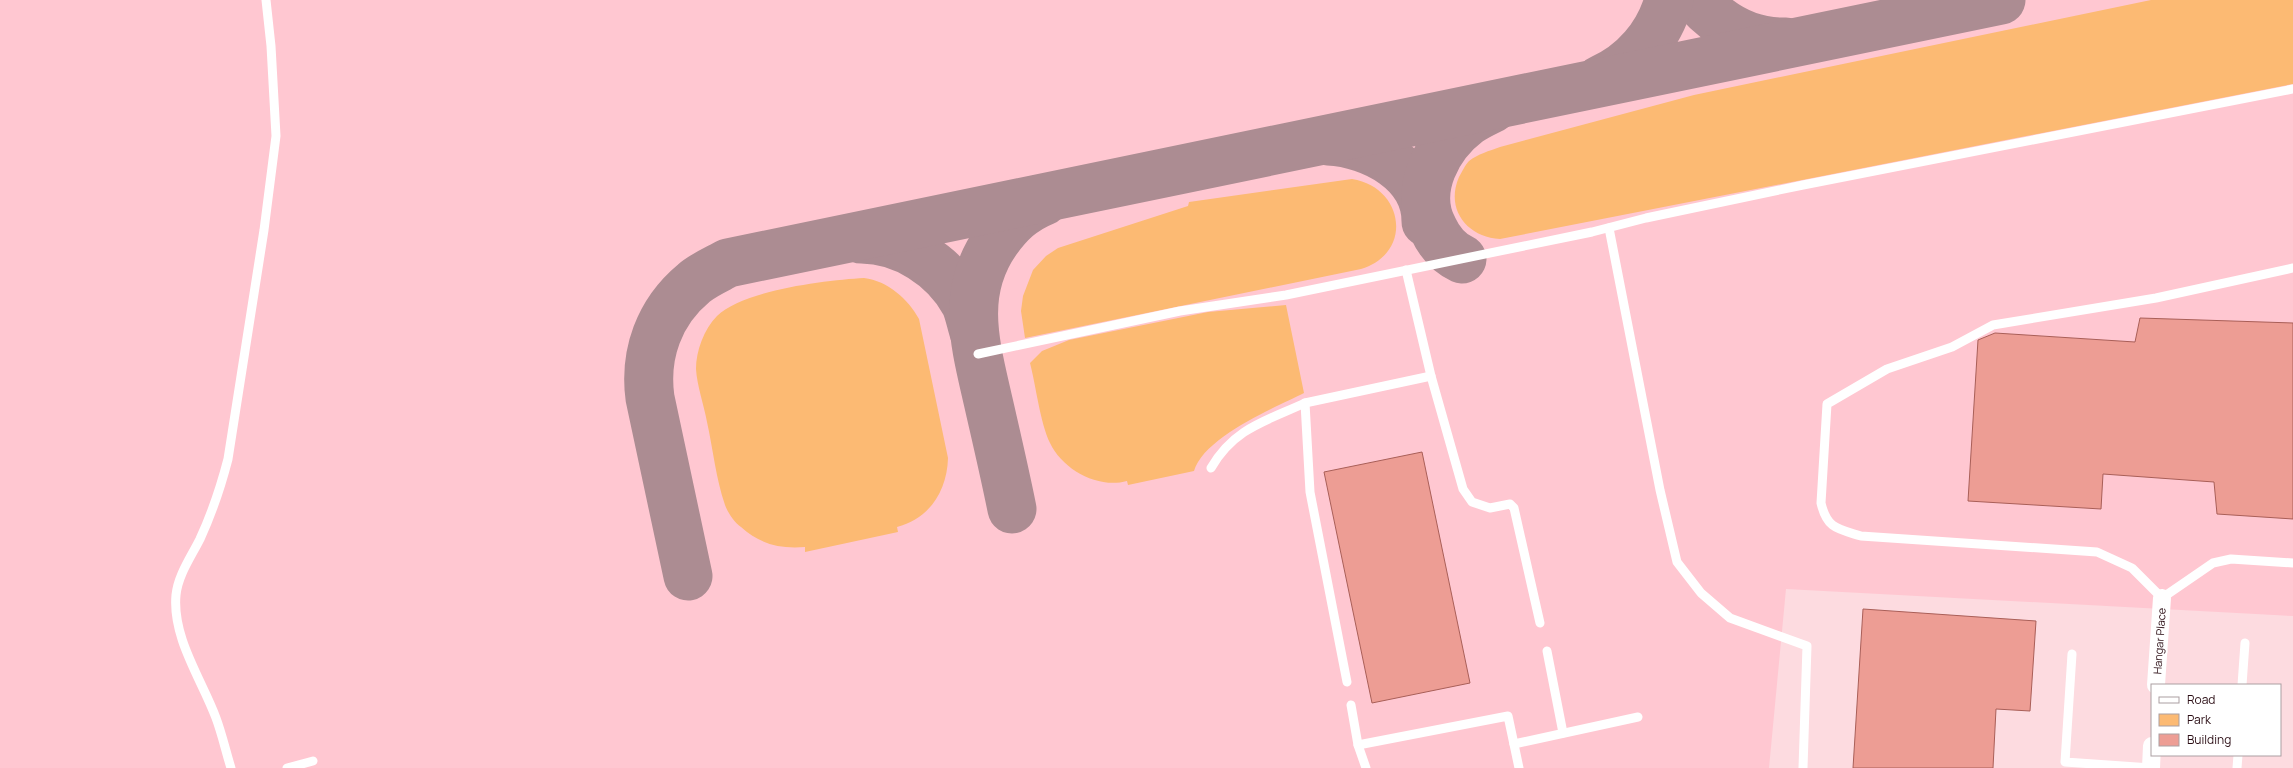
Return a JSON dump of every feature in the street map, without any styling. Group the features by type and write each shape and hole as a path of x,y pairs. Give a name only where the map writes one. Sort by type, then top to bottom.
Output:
{"street":[{"name":"Hangar Place","path":"2156,684 2162,598"},
{"path":"2151,768 2152,756"}],"lane":[{"path":"231,768 217,719 182,640 176,614 176,594 181,576 200,539 220,492 228,459 264,230 276,136 272,46 266,0"},
{"path":"978,354 1180,311 1286,295 1609,228 1646,218 1810,184 2293,89"},
{"path":"1609,228 1660,490 1677,562 1701,593 1730,618 1807,646 1803,768"},
{"path":"2293,268 2156,298 1993,325 1952,347 1887,369 1827,404 1821,503 1825,518 1838,529 1861,536 2097,552 2132,568 2162,598 2213,563 2231,559 2293,563"},
{"path":"1406,270 1431,376 1463,489 1472,502 1490,508 1510,504 1514,508 1540,623"},
{"path":"1211,468 1224,448 1241,433 1306,402 1431,376"},
{"path":"1306,402 1310,492 1347,682"},
{"path":"2242,684 2245,643"},
{"path":"1547,651 1563,733"},
{"path":"2072,654 2065,765 2151,768"},
{"path":"1351,705 1358,745 1366,768"},
{"path":"1358,745 1508,716 1519,768"},
{"path":"1514,744 1638,717"},
{"path":"2237,768 2238,756"},
{"path":"287,768 312,761"}],"shaded area":[{"path":"0,0 2293,0 2293,616 1786,589 1769,768 0,768"}],"green space":[{"path":"2151,0 2293,0 2293,84 1500,239 1488,237 1469,227 1457,210 1455,189 1466,164 1476,156 1500,147 1694,95"},
{"path":"1352,179 1369,185 1383,194 1392,207 1396,221 1395,236 1389,249 1378,261 1361,269 1025,338 1021,311 1023,296 1033,270 1046,256 1058,248 1188,206 1189,202"},
{"path":"864,278 881,283 896,292 909,305 919,319 948,458 944,481 940,492 927,510 909,523 897,527 898,532 805,552 805,547 787,547 770,544 755,538 736,523 725,505 699,389 696,362 699,348 712,321 730,307 746,299 808,284"},
{"path":"1286,305 1304,393 1259,415 1225,435 1200,459 1194,471 1128,485 1127,481 1116,483 1105,482 1093,480 1082,475 1072,469 1056,453 1050,443 1044,425 1038,404 1030,363 1042,351 1069,340 1208,312"}],"building":[{"path":"2140,318 2293,323 2293,519 2217,514 2214,482 2103,474 2101,509 1968,501 1978,340 1995,333 2135,342"},
{"path":"1422,452 1470,683 1372,703 1324,472"},
{"path":"1863,609 2036,621 2030,711 1996,709 1993,768 1853,768"}],"taxiway":[{"path":"1600,80 1624,66 1644,48 1659,26 1669,0"},
{"path":"1697,0 1716,18 1737,31 1760,40 1786,42"},
{"path":"688,576 650,398 649,366 657,335 663,321 672,307 682,294 698,280 728,263 2001,0"},
{"path":"1462,259 1445,246 1433,228 1427,213 1427,184 1438,155 1447,142 1469,121 1493,108"},
{"path":"1328,141 1362,147 1379,154 1394,164 1407,175 1417,189 1424,204 1426,222"},
{"path":"1012,509 979,362 974,321 974,301 977,281 985,261 996,241 1006,228 1017,218 1029,209 1044,201"},
{"path":"861,239 877,240 907,249 934,266 957,290 965,303 974,332"}]}
